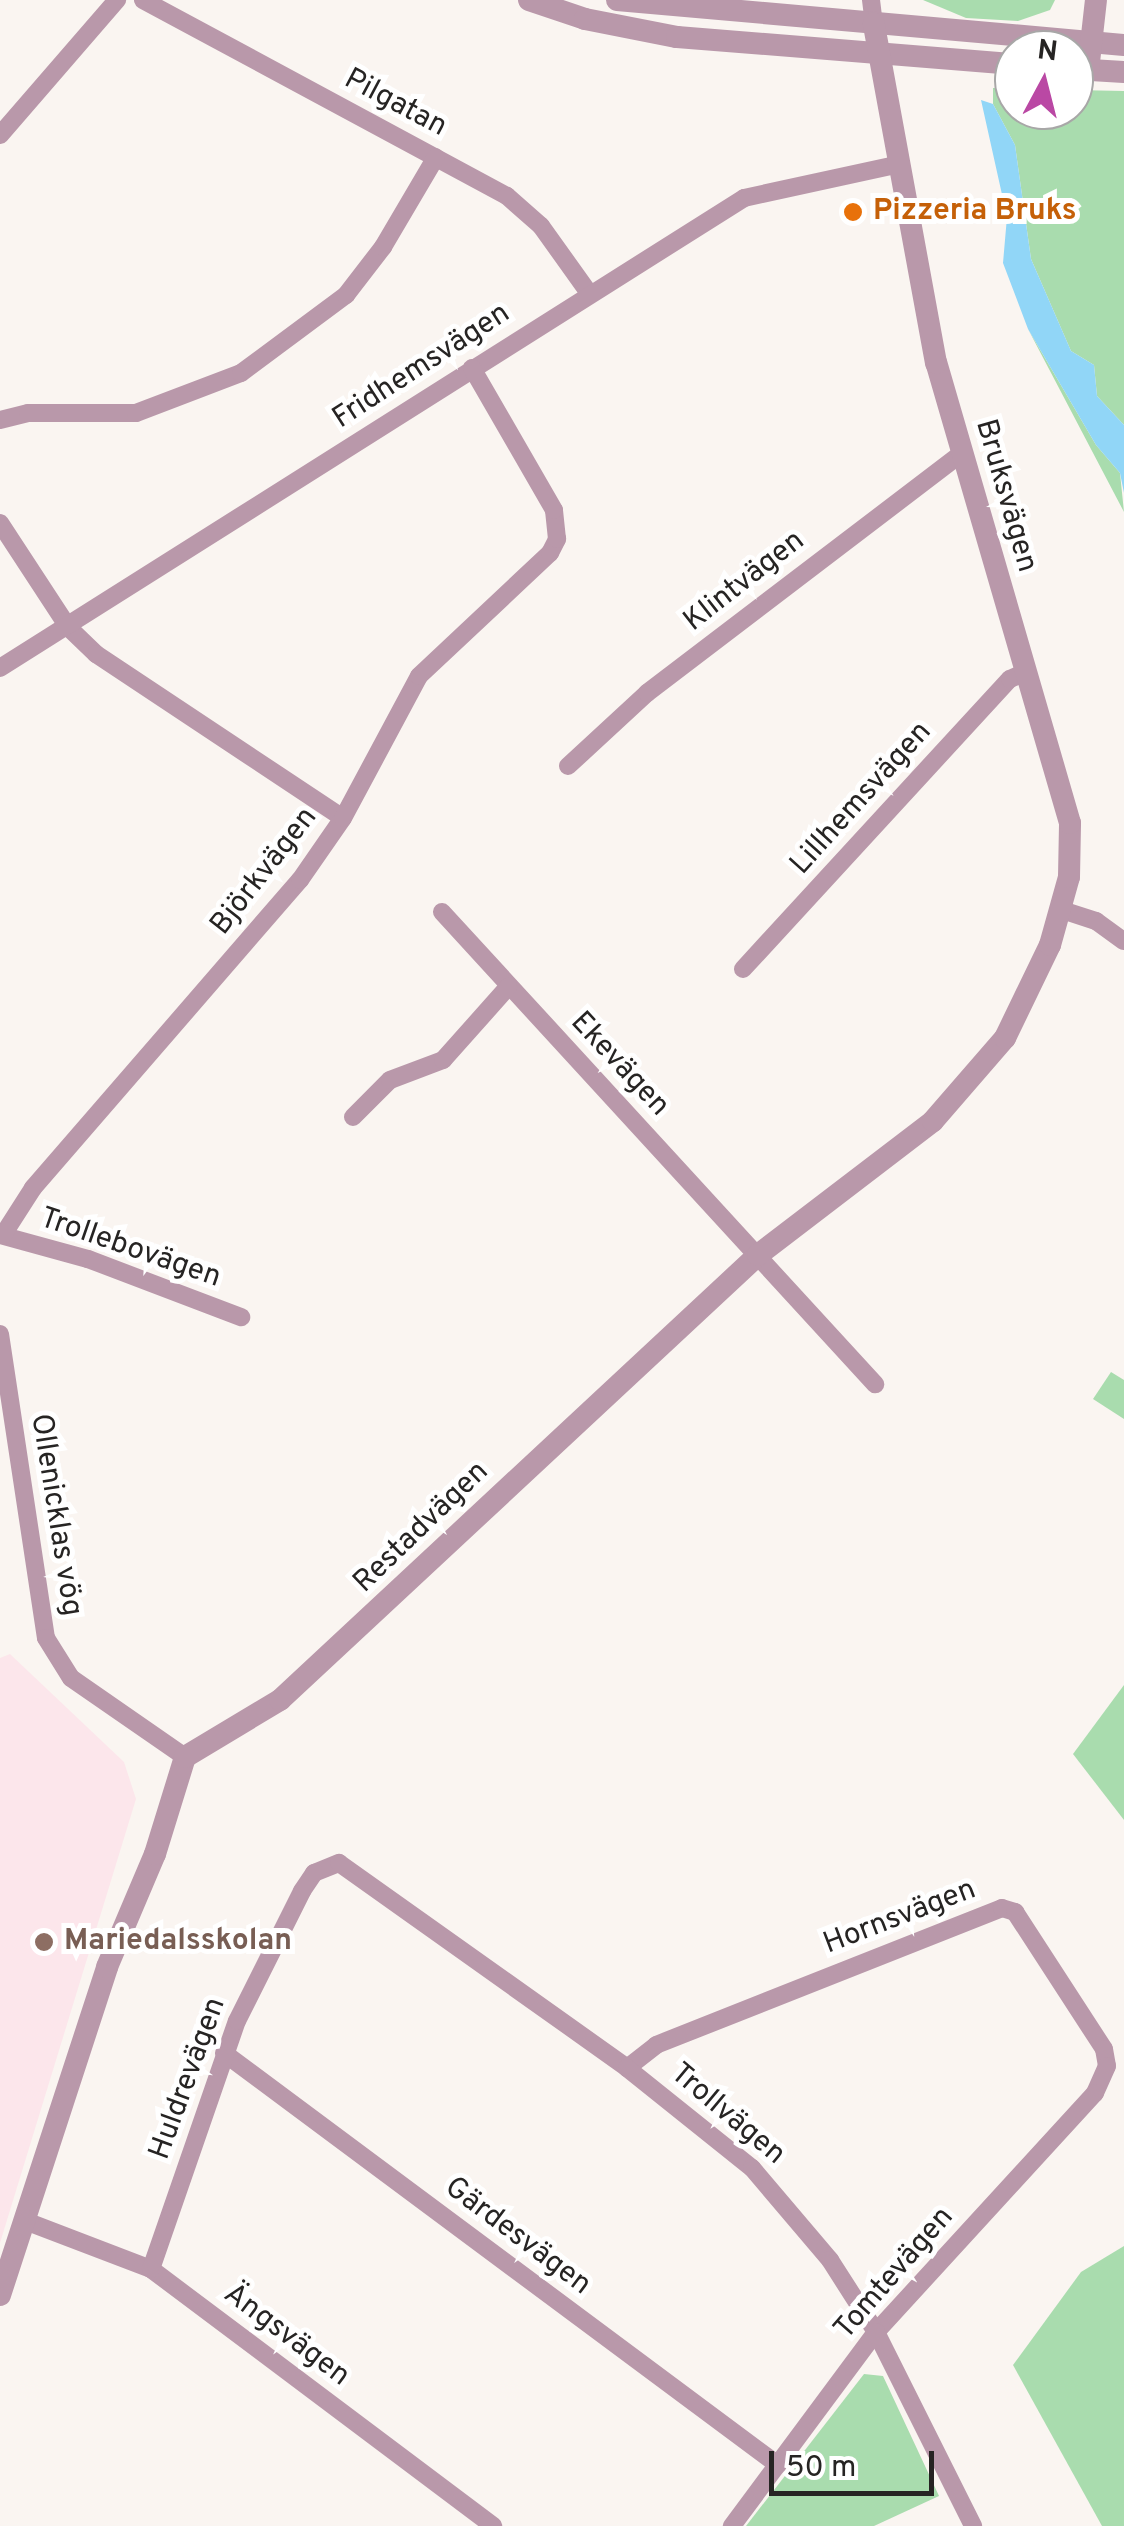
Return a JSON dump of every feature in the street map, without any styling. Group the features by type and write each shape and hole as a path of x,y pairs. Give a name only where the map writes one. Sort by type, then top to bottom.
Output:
{"street":[{"name":"Pilgatan","path":"143,0 436,157 525,210 589,293"},
{"path":"617,0 994,33"},
{"path":"871,0 874,24"},
{"path":"1092,30 1096,0"},
{"path":"546,1 585,20 677,37 994,62"},
{"path":"0,135 115,2"},
{"name":"Bruksvägen","path":"874,24 895,165 932,344 1070,823 1062,910"},
{"path":"1094,41 1124,45"},
{"path":"1094,71 1124,72"},
{"path":"0,420 28,413 136,413 241,373 346,295 383,247 436,157"},
{"name":"Fridhemsvägen","path":"0,668 744,198 895,165"},
{"name":"Björkvägen","path":"2,1235 33,1188 300,880 342,818 419,676 557,539 554,510 472,368"},
{"name":"Klintvägen","path":"568,766 647,693 963,452"},
{"path":"0,524 68,627 96,654 342,818"},
{"name":"Lillhemsvägen","path":"743,970 1010,679 1026,672"},
{"path":"1062,910 1096,921 1124,942"},
{"name":"Restadvägen","path":"185,1757 292,1690 758,1255 908,1142 976,1077 1018,1016 1062,910"},
{"name":"Ekevägen","path":"442,912 875,1384"},
{"path":"353,1116 390,1080 443,1060 508,987"},
{"name":"Trollebovägen","path":"2,1235 88,1259 241,1317"},
{"name":"Ollenicklas vög","path":"0,1334 46,1638 71,1678 185,1757"},
{"path":"0,2295 28,2222 107,1967 155,1854 185,1757"},
{"name":"Huldrevägen","path":"151,2269 224,2053 302,1891 324,1866"},
{"name":"Trollvägen","path":"324,1866 352,1867 627,2068 752,2168 830,2260 876,2332 973,2526"},
{"name":"Hornsvägen","path":"627,2068 656,2045 1002,1908 1015,1912 1116,2067"},
{"name":"Gärdesvägen","path":"224,2053 778,2464"},
{"name":"Tomtevägen","path":"732,2526 876,2332 1116,2067"},
{"name":"Ängsvägen","path":"28,2222 151,2269 493,2526"}],"shaded area":[{"name":"Mariedalsskolan","path":"10,1654 124,1762 136,1799 0,2243 0,1658"}],"green space":[{"path":"923,0 1055,0 1050,10 1018,21 966,18"},
{"path":"1094,90 1124,91 1124,425 1097,396 1094,365 1071,351 1031,259 1015,145 1007,130 1094,130"},
{"path":"1028,329 1096,445 1120,473 1124,512"},
{"path":"1111,1372 1124,1380 1124,1419 1093,1399"},
{"path":"1124,1685 1124,1820 1073,1754"},
{"path":"1124,2246 1124,2526 1102,2526 1013,2365 1081,2272"},
{"path":"864,2374 883,2376 939,2496 874,2526 746,2526"}],"water":[{"path":"981,100 994,106 994,130 1007,130 1015,145 1031,259 1071,351 1094,365 1097,396 1124,425 1124,493 1120,473 1096,445 1028,329 1003,263 1007,217"}],"place":[{"name":"Pizzeria Bruks","path":"853,212"},
{"name":"Mariedalsskolan","path":"44,1942"}]}
